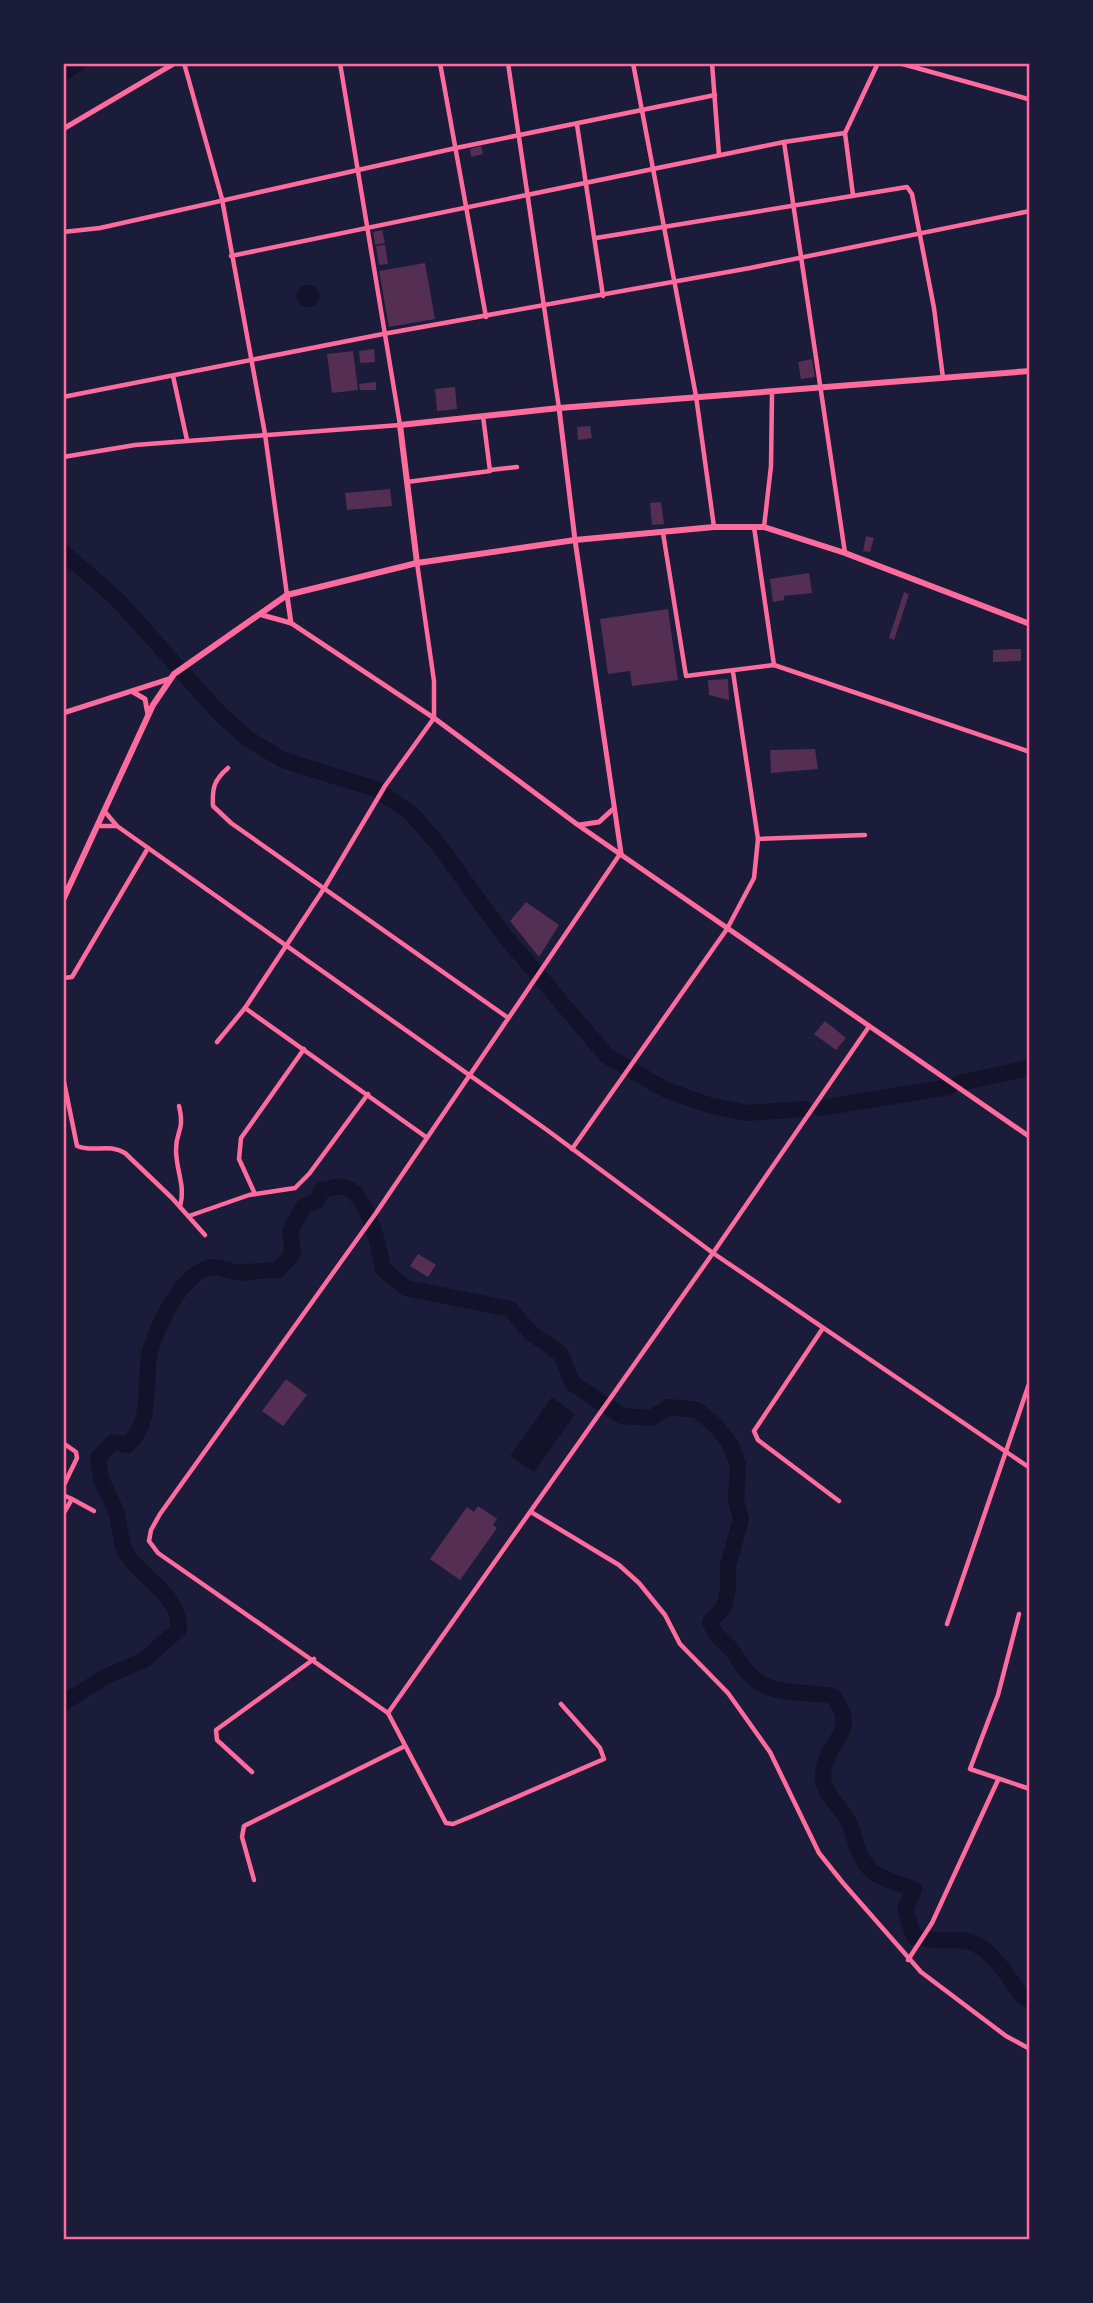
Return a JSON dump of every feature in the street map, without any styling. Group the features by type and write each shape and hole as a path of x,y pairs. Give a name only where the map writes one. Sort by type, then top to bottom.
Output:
{"main road":[{"path":"417,563 400,425 696,396 772,393 1030,371"},
{"path":"63,900 106,813 148,715 169,679 287,595 417,563 575,540 714,527 764,527 845,553 1030,624"}],"street":[{"path":"63,129 175,63"},
{"path":"184,63 222,199 265,434 291,623"},
{"path":"63,457 187,440 400,425 340,63"},
{"path":"440,63 486,317"},
{"path":"508,63 605,733 612,810 621,853 376,1213 160,1514 151,1530 149,1541 158,1553 388,1713 442,1819 453,1824 604,1759 600,1748 561,1704"},
{"path":"633,63 672,283 696,396 714,527"},
{"path":"712,63 719,155"},
{"path":"853,195 845,133 878,63"},
{"path":"900,63 1028,99"},
{"path":"63,232 100,228 456,148 716,95"},
{"path":"577,125 603,296"},
{"path":"231,256 366,230 464,206 587,181 783,142 845,133"},
{"path":"783,142 845,553"},
{"path":"596,239 791,208 902,187 912,194 934,308 943,378"},
{"path":"63,397 383,334 802,258 1030,211"},
{"path":"173,376 187,440"},
{"path":"764,527 771,466 772,393"},
{"path":"483,416 490,471"},
{"path":"407,482 517,467"},
{"path":"754,527 774,664"},
{"path":"663,533 684,673 690,677 774,664 1030,752"},
{"path":"217,1042 245,1007 326,887 385,786 434,718 434,681 417,563"},
{"path":"262,615 291,623 434,718 578,825 868,1028 1030,1137"},
{"path":"572,1149 727,929 754,878 758,839 733,672"},
{"path":"63,713 169,679"},
{"path":"134,692 145,699 148,715"},
{"path":"228,768 215,779 213,806 231,823 326,887 507,1017"},
{"path":"578,825 599,822 612,810"},
{"path":"106,813 117,826 572,1149 713,1253 1030,1468"},
{"path":"100,825 117,826"},
{"path":"758,839 864,835"},
{"path":"63,978 72,977 148,848"},
{"path":"245,1007 426,1137"},
{"path":"388,1713 713,1253 868,1028"},
{"path":"255,1194 239,1158 242,1138 304,1049"},
{"path":"63,1077 77,1146 120,1150 205,1236"},
{"path":"188,1216 255,1194 295,1188 309,1174 368,1094"},
{"path":"179,1106 183,1124 176,1145 183,1189 180,1208"},
{"path":"822,1328 754,1431 758,1440 839,1501"},
{"path":"947,1624 1030,1381"},
{"path":"63,1443 76,1452 77,1458 63,1487"},
{"path":"63,1494 94,1511"},
{"path":"63,1514 72,1499"},
{"path":"531,1512 619,1565 639,1583 665,1615 680,1644 728,1693 770,1752 825,1862 908,1959 1006,2036 1030,2049"},
{"path":"1019,1614 999,1695 970,1769 1030,1789"},
{"path":"251,1772 217,1740 216,1730 314,1660"},
{"path":"254,1880 242,1837 244,1826 405,1746"},
{"path":"908,1959 924,1937 961,1864 998,1780"}],"shaded area":[{"path":"63,63 92,63 63,83"},
{"path":"304,285 312,285 319,292 319,300 312,307 304,307 297,300 297,292"},
{"path":"552,1397 575,1414 534,1472 510,1456"}],"building":[{"path":"481,146 483,154 471,157 470,149"},
{"path":"382,230 385,243 375,245 373,232"},
{"path":"385,245 388,264 379,265 376,246"},
{"path":"425,263 435,319 389,327 379,271"},
{"path":"374,349 375,362 360,363 359,351"},
{"path":"353,351 358,390 332,393 327,354"},
{"path":"812,359 815,377 801,379 798,362"},
{"path":"376,382 376,390 360,390 359,384"},
{"path":"455,387 457,409 437,411 435,389"},
{"path":"590,426 592,438 578,440 577,427"},
{"path":"390,489 392,506 347,510 345,493"},
{"path":"661,502 664,524 652,525 650,503"},
{"path":"866,536 874,538 870,552 863,551"},
{"path":"809,573 812,593 784,596 784,600 773,602 770,579"},
{"path":"904,592 909,594 894,640 889,638"},
{"path":"668,609 678,680 632,686 630,671 608,674 600,619"},
{"path":"1021,649 1021,661 993,662 993,650"},
{"path":"728,679 729,700 709,695 708,680"},
{"path":"815,749 818,769 771,773 770,750"},
{"path":"526,902 559,925 539,957 510,921"},
{"path":"825,1021 846,1038 836,1050 814,1034"},
{"path":"418,1254 436,1265 428,1277 410,1266"},
{"path":"286,1379 307,1395 283,1426 262,1411"},
{"path":"478,1506 497,1519 493,1525 497,1528 460,1580 430,1559 467,1507 474,1512"}],"waterway":[{"path":"63,552 117,599 220,714 247,738 283,760 376,789 412,814 440,847 504,935 607,1056 666,1090 709,1105 746,1113 804,1109"},
{"path":"959,1083 1030,1068"},
{"path":"820,1108 949,1087"},
{"path":"63,1703 105,1677 144,1660 179,1629 178,1617 168,1598 125,1551 117,1515 102,1481 98,1458 113,1442 127,1445 140,1428 145,1408 150,1352 161,1322 180,1291 202,1270 214,1267 235,1272 278,1270 293,1253 290,1231 304,1206 317,1201 322,1190 344,1187 360,1199 366,1210 383,1269 406,1288 510,1309 531,1333 561,1354 572,1383 622,1416 651,1418 669,1407 697,1410 715,1425 730,1444 738,1464 736,1500 741,1519 728,1566 728,1590 724,1607 710,1622 713,1629 746,1670 766,1686 790,1692 833,1696 841,1709 843,1728 826,1761 823,1780 828,1793 850,1825 862,1859 879,1876 914,1889 905,1909 914,1937 969,1941 979,1946 996,1961 1024,1998 1030,2000"}]}
